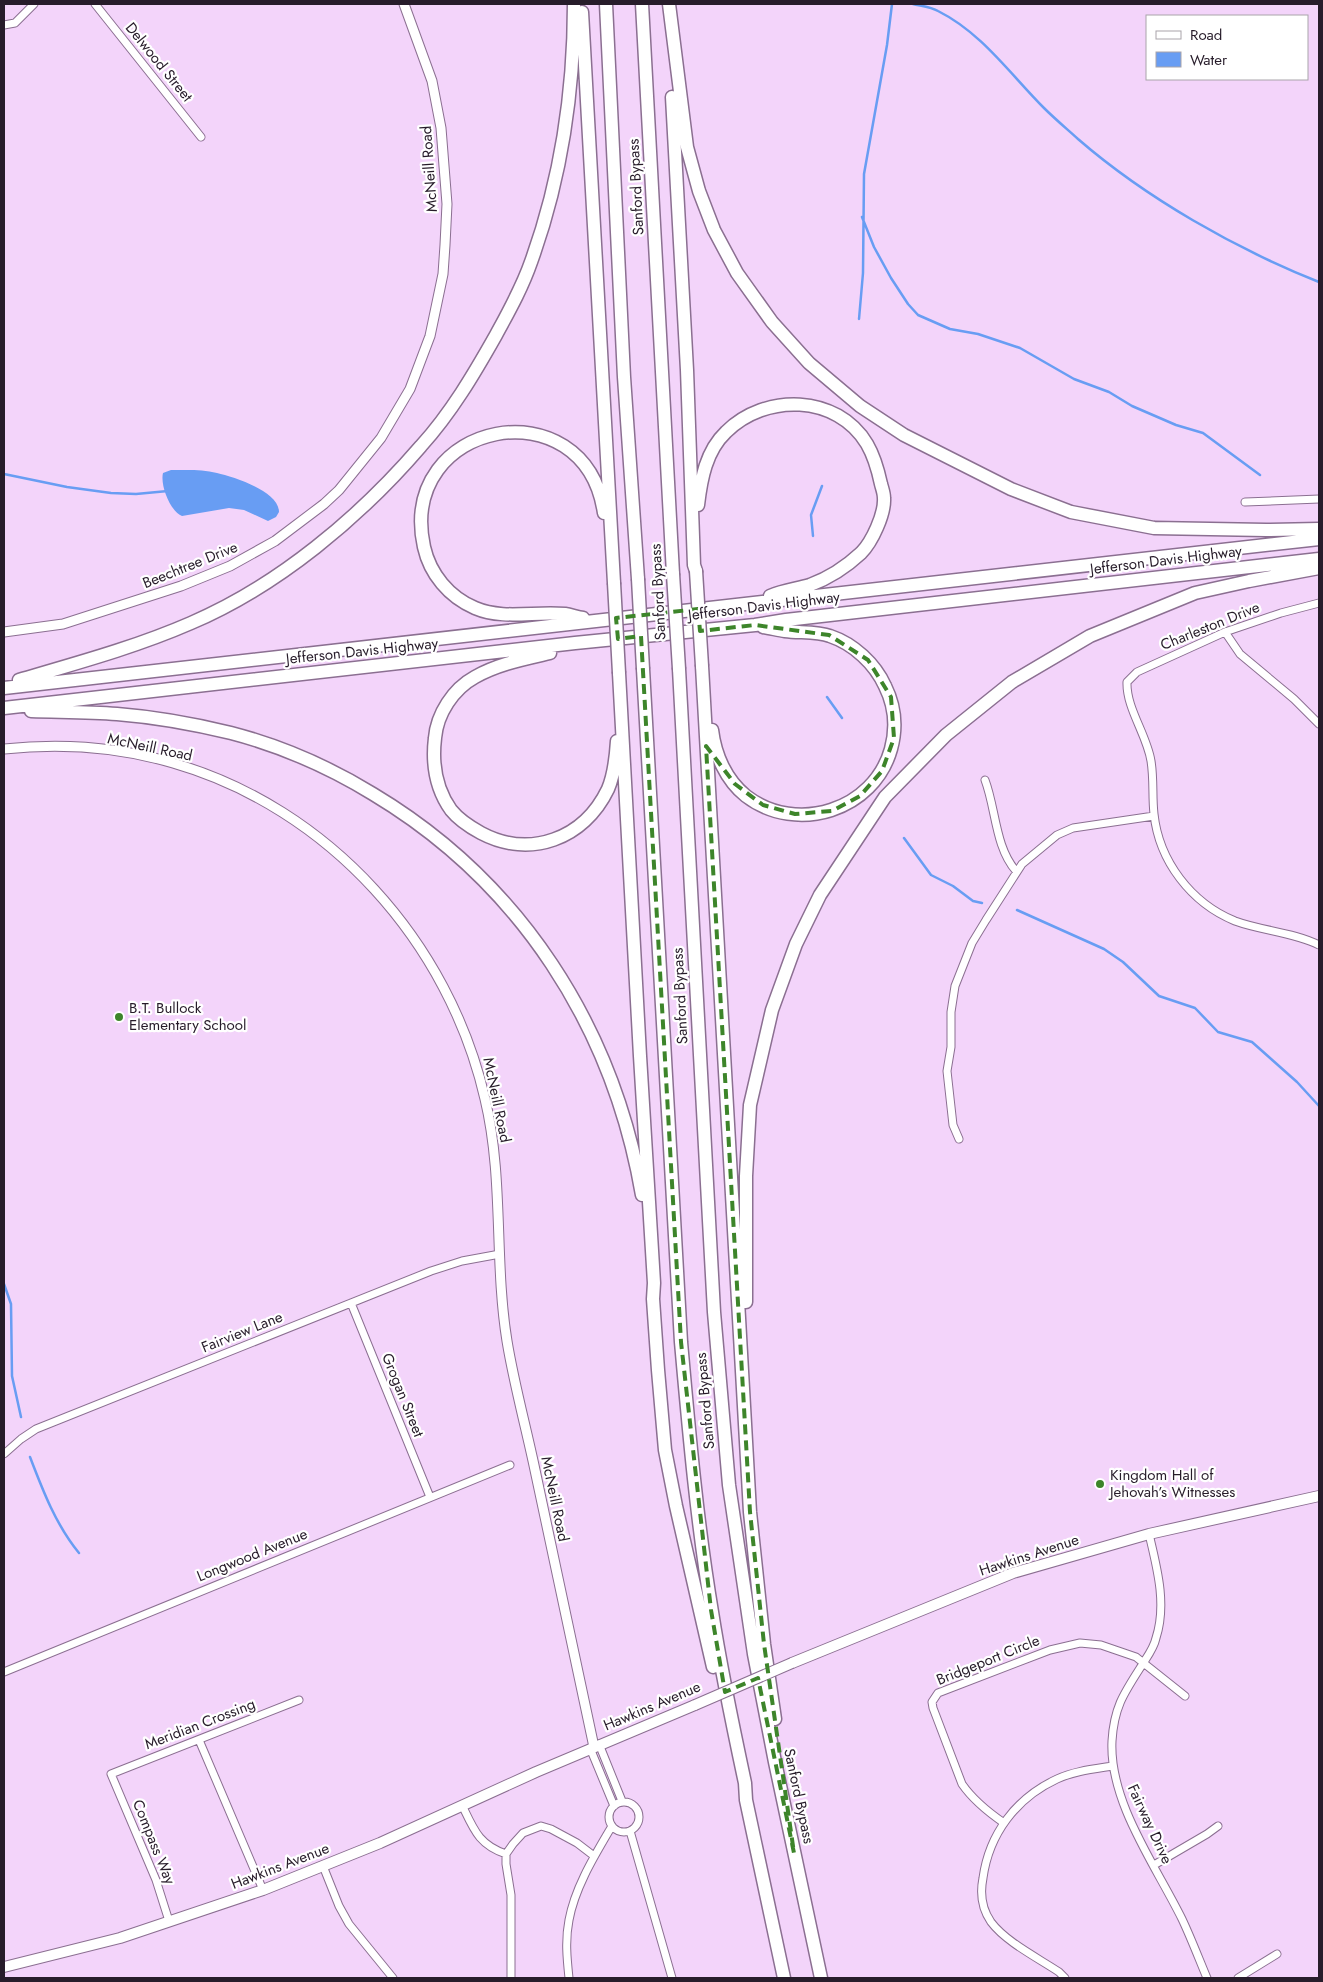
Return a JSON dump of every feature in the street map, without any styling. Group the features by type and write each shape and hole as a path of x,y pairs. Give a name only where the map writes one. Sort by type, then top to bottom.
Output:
{"highway":[{"path":"4,686 106,654 183,626 244,596 289,567 346,523 422,446 474,373 514,302 531,264 556,179 564,138 574,39 574,4"},
{"path":"582,4 654,1282 653,1299 665,1450 738,1782 746,1800"},
{"name":"Sanford Bypass","path":"606,4 624,377 638,579 680,1322 689,1430 711,1610 745,1784 746,1800 784,1978"},
{"name":"Sanford Bypass","path":"642,4 714,1312 723,1418 733,1514 754,1654 794,1853 822,1978"},
{"path":"667,4 687,147 699,191 714,230 737,273 772,322 809,363 860,406 904,435 1011,489 1071,512 1154,528 1319,529"},
{"path":"667,4 687,370 695,568 750,1512 764,1644 794,1853"},
{"path":"695,568 698,550 697,512 700,488 706,463 725,433 740,420 759,410 779,404 796,403 826,410 849,424 867,444 878,469 884,500 876,532 862,552 845,567 809,585 778,592 756,602"},
{"path":"596,621 564,614 518,615 476,609 461,601 449,591 433,573 424,545 421,516 424,499 431,481 451,456 468,443 488,434 508,431 525,432 534,433 553,440 573,453 593,478 603,506 614,583"},
{"name":"Jefferson Davis Highway","path":"4,686 1319,539"},
{"name":"Jefferson Davis Highway","path":"4,709 575,643 755,625 1319,559"},
{"path":"743,1384 746,1371 746,1176 750,1105 772,1010 796,944 820,895 886,797 946,735 1012,682 1090,636 1195,593 1319,568"},
{"path":"702,666 713,740 722,768 747,796 776,810 795,814 814,814 832,811 847,805 860,796 882,771 894,738 895,719 891,697 882,679 868,660 845,643 829,635 786,631 755,625"},
{"path":"575,643 554,652 495,666 473,678 459,689 445,706 436,730 433,759 439,788 451,810 469,827 491,838 513,844 533,845 555,840 576,828 594,811 608,788 615,762 618,731 617,696 620,677"},
{"path":"4,709 116,714 150,718 216,730 262,742 322,766 359,786 410,818 455,853 494,891 538,944 580,1009 606,1064 626,1122 637,1168 644,1209 649,1283 653,1299"}],"main road":[{"name":"Hawkins Avenue","path":"4,1967 86,1947 263,1890 323,1866 594,1746 1012,1573 1149,1534 1319,1496"}],"street":[{"path":"4,25 15,22 34,4"},
{"name":"Delwood Street","path":"95,4 201,137"},
{"name":"McNeill Road","path":"404,4 432,81 441,128 444,162 447,204 443,274 430,336"},
{"name":"Beechtree Drive","path":"4,632 64,624 182,586 230,566 275,541 340,490 376,445 410,389 430,336"},
{"path":"1245,502 1292,501 1319,498"},
{"name":"Charleston Drive","path":"1154,816 1153,774 1150,753 1126,693 1127,682 1138,672 1225,632 1281,612 1319,603"},
{"path":"1225,632 1240,654 1294,699 1319,724"},
{"name":"McNeill Road","path":"4,749 28,746 76,747 119,752 172,762 225,781 270,805 315,834 380,894 424,952 446,990 476,1063 486,1102 495,1159 507,1340 594,1746"},
{"path":"984,780 1003,848 1010,864 1016,871"},
{"path":"959,1139 953,1125 947,1071 951,1047 951,1012 954,986 972,943 1016,871 1041,846 1057,835 1073,828 1154,816 1159,843 1174,872 1188,888 1212,909 1236,921 1319,945"},
{"name":"Fairview Lane","path":"4,1454 21,1438 36,1429 431,1271 462,1261 500,1254"},
{"name":"Grogan Street","path":"351,1303 430,1497"},
{"name":"Longwood Avenue","path":"4,1672 510,1465"},
{"name":"Fairway Drive","path":"1149,1534 1160,1584 1160,1621 1156,1640 1121,1697 1115,1716 1112,1742 1113,1766 1124,1806 1182,1920 1207,1978"},
{"name":"Bridgeport Circle","path":"1004,1823 968,1793 962,1784 933,1708 932,1702 935,1696 1024,1660 1080,1643 1101,1645 1125,1652 1143,1662 1185,1696"},
{"name":"Meridian Crossing","path":"111,1774 300,1700"},
{"path":"199,1740 263,1890"},
{"path":"594,1746 622,1801"},
{"path":"594,1746 614,1806"},
{"path":"1065,1978 1004,1935 991,1922 984,1908 981,1890 985,1864 993,1839 1004,1823 1025,1800 1058,1778 1076,1772 1113,1766"},
{"name":"Compass Way","path":"111,1774 156,1880 170,1921"},
{"path":"622,1801 632,1803 640,1814 638,1824 630,1831 621,1832 612,1826 609,1816 614,1806 622,1801"},
{"path":"462,1805 483,1842 492,1849 506,1854"},
{"path":"511,1978 511,1895 506,1854 523,1834 541,1826 551,1829 576,1843 594,1856"},
{"path":"569,1978 566,1951 569,1920 579,1889 594,1856 612,1826"},
{"path":"1154,1866 1218,1826"},
{"path":"630,1831 672,1978"},
{"path":"323,1866 339,1906 349,1924 393,1978"},
{"path":"1238,1978 1278,1954"}],"highlighted area":[{"path":"698,609 700,631 755,625 829,635 868,660 891,697 894,738 882,771 860,796 832,811 795,814 763,805 735,784 706,746 750,1512 764,1644 794,1853 758,1678 725,1692 711,1610 681,1342 641,636 618,639 616,618"}],"water":[{"path":"171,470 211,472 244,482 264,491 277,504 279,512 276,517 268,521 244,510 229,508 182,516 170,503 163,484 163,473"}],"waterway":[{"path":"859,319 863,273 864,174 887,45 892,4"},
{"path":"913,4 935,10 954,20 982,42 1052,116 1104,161 1133,182 1224,238 1319,282"},
{"path":"862,217 874,247 891,278 908,304 918,315 950,329 978,334 1020,348 1074,379 1109,392 1132,406 1176,425 1203,433 1260,475"},
{"path":"4,474 67,487 111,493 136,494 168,491"},
{"path":"813,536 811,515 822,486"},
{"path":"827,697 842,718"},
{"path":"904,838 931,875 953,886 973,901 982,903"},
{"path":"1017,910 1104,949 1123,962 1159,996 1195,1008 1218,1032 1252,1042 1297,1082 1319,1106"},
{"path":"4,1284 11,1304 12,1376 21,1417"},
{"path":"30,1457 45,1495 63,1531 79,1553"}],"place":[{"name":"B.T. Bullock Elementary School","path":"119,1017"},
{"name":"Kingdom Hall of Jehovah’s Witnesses","path":"1100,1484"}]}
